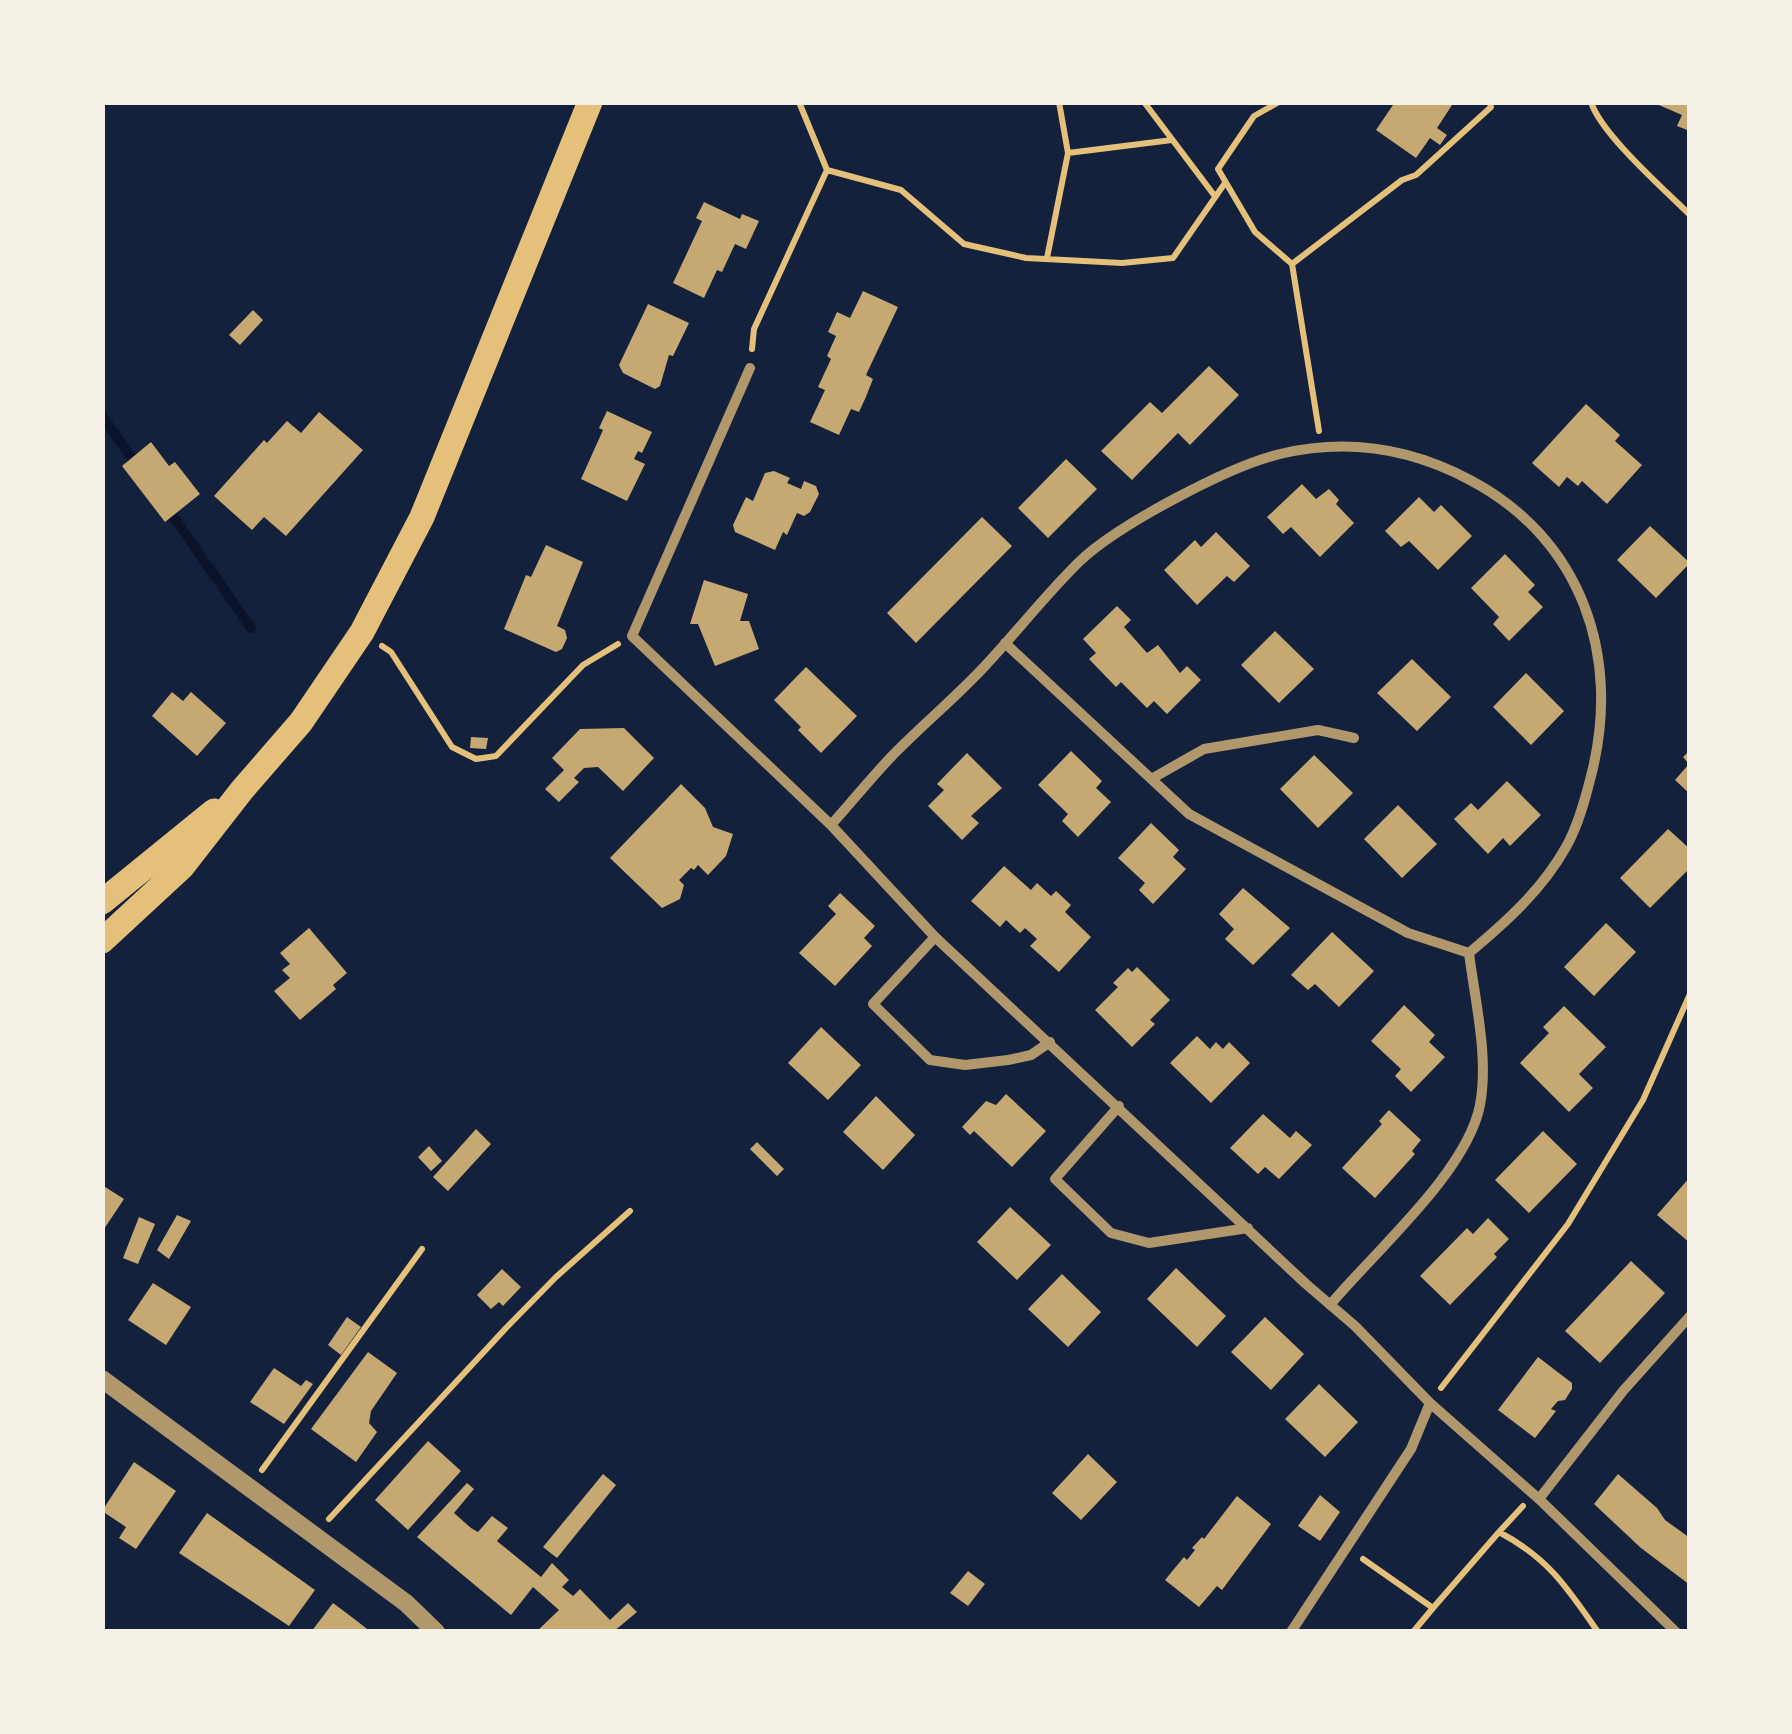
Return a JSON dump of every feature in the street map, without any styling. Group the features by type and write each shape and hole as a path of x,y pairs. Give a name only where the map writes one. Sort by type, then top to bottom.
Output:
{"main road":[{"path":"102,941 182,867 301,722 362,632 422,517 590,102"},
{"path":"102,902 242,790"}],"street":[{"path":"750,368 632,636 831,825 935,937 1430,1402 1536,1496 1676,1632"},
{"path":"831,825 1083,558 1158,508 1278,454 1358,446 1395,450 1438,463 1518,511 1552,544 1577,588 1597,638 1602,693 1599,745 1566,846 1538,888 1509,920 1469,952"},
{"path":"1005,643 1189,814 1408,933 1469,952"},
{"path":"1153,778 1204,750 1318,730 1354,738"},
{"path":"935,937 873,1004 930,1060 966,1065 1008,1060 1031,1054 1050,1042"},
{"path":"1330,1305 1452,1168 1470,1137 1480,1107 1483,1076 1469,952"},
{"path":"1119,1106 1055,1179 1111,1233 1149,1242 1248,1228"},
{"path":"1536,1496 1690,1316"},
{"path":"102,1378 406,1603 436,1632"},
{"path":"1291,1632 1411,1450 1430,1402"}],"path":[{"path":"750,368 754,329 828,170 799,102"},
{"path":"1047,259 1068,153 1059,102"},
{"path":"1144,102 1214,195"},
{"path":"1278,102 1254,116 1218,170 1255,232 1292,264 1321,448"},
{"path":"1292,264 1402,180 1416,175 1492,107 1490,102"},
{"path":"1591,102 1611,133 1690,214"},
{"path":"1068,153 1172,140"},
{"path":"828,170 902,190 964,244 1026,258 1122,263 1173,258 1224,182"},
{"path":"362,632 391,652 452,747 476,758 496,756 582,664 632,636"},
{"path":"1430,1402 1568,1224 1643,1100 1690,994"},
{"path":"316,1536 338,1506 506,1328 630,1211"},
{"path":"251,1488 422,1249"},
{"path":"1413,1632 1499,1532 1536,1496"},
{"path":"1499,1532 1528,1548 1559,1574 1598,1632"},
{"path":"1345,1547 1433,1608"}],"building":[{"path":"1395,102 1454,102 1437,128 1447,135 1440,145 1430,138 1416,158 1376,130"},
{"path":"1652,102 1690,102 1690,131 1677,126 1682,115"},
{"path":"704,202 740,219 742,214 759,221 746,249 735,244 704,298 673,283 702,221 696,218"},
{"path":"863,291 898,307 866,375 873,379 865,399 859,412 851,409 839,435 810,422 825,390 818,387 836,336 828,332 837,312 850,318"},
{"path":"648,304 689,323 673,356 669,355 660,386 655,389 623,373 619,365"},
{"path":"253,310 263,320 240,345 229,335"},
{"path":"1209,366 1239,395 1190,445 1178,433 1132,480 1101,451 1150,402 1162,413"},
{"path":"1586,404 1620,435 1615,441 1642,465 1607,504 1582,481 1578,486 1567,477 1559,487 1532,463"},
{"path":"607,411 652,432 642,453 638,451 634,459 645,464 627,501 581,479 603,430 599,428"},
{"path":"319,412 363,450 286,536 264,517 252,530 214,496 264,440 267,443 287,421 301,433"},
{"path":"151,442 169,466 175,462 200,494 165,522 122,466"},
{"path":"1066,459 1097,489 1048,538 1018,508"},
{"path":"774,471 790,478 787,483 801,489 804,481 816,486 819,494 810,512 804,516 797,513 775,550 735,532 733,525 746,497 753,501 765,473"},
{"path":"1302,484 1316,499 1329,489 1339,500 1336,504 1354,523 1320,557 1291,527 1283,534 1267,517"},
{"path":"1419,497 1434,512 1441,505 1472,536 1438,570 1409,541 1401,547 1385,531"},
{"path":"982,517 1012,546 916,643 887,613"},
{"path":"1650,526 1690,563 1656,598 1617,560"},
{"path":"1216,532 1250,566 1234,582 1227,576 1197,605 1164,570 1195,540 1201,547"},
{"path":"546,545 583,562 557,626 565,630 567,638 556,652 504,629 526,575 531,577"},
{"path":"1505,554 1535,585 1528,592 1543,607 1509,641 1493,624 1499,617 1471,588"},
{"path":"704,580 748,594 740,621 749,621 759,649 715,666 698,624 690,624"},
{"path":"1117,606 1131,620 1124,627 1147,653 1158,645 1180,673 1187,666 1201,680 1167,714 1154,701 1147,708 1121,682 1116,687 1089,659 1096,653 1083,639"},
{"path":"1275,631 1314,669 1279,703 1241,665"},
{"path":"1412,659 1451,697 1417,731 1377,693"},
{"path":"806,667 857,716 821,753 774,700"},
{"path":"1526,673 1564,711 1531,745 1493,707"},
{"path":"172,692 183,701 191,692 226,723 197,756 152,716"},
{"path":"624,728 654,758 623,791 598,767 584,768 574,778 579,782 559,802 545,789 564,770 552,758 580,729"},
{"path":"471,737 488,738 486,749 470,748"},
{"path":"1690,750 1690,794 1675,780 1689,764 1683,757"},
{"path":"1071,751 1102,781 1096,788 1111,802 1078,837 1062,821 1068,814 1038,785"},
{"path":"967,753 1002,788 971,816 979,823 962,840 928,806 944,790 937,784"},
{"path":"1314,755 1353,793 1318,828 1280,789"},
{"path":"1507,781 1541,815 1510,846 1503,838 1488,854 1454,819 1471,803 1478,810"},
{"path":"681,784 705,808 713,827 733,834 726,856 708,875 698,865 694,870 691,868 679,880 684,885 680,899 662,908 610,858"},
{"path":"1398,805 1437,844 1402,878 1364,839"},
{"path":"1151,823 1179,850 1173,857 1186,869 1153,904 1139,890 1145,883 1118,858"},
{"path":"1668,829 1690,849 1690,868 1650,908 1620,878"},
{"path":"1004,866 1031,890 1037,883 1051,896 1056,891 1071,905 1065,912 1091,937 1059,972 1030,946 1037,939 1025,928 1020,933 1006,920 1000,927 971,901"},
{"path":"1243,888 1290,928 1253,965 1225,939 1234,929 1219,914"},
{"path":"840,893 875,926 864,938 872,946 835,986 799,953 836,914 828,906"},
{"path":"1606,923 1636,952 1594,996 1564,967"},
{"path":"309,928 347,973 333,985 336,989 300,1020 274,991 290,978 282,970 290,964 280,953"},
{"path":"1332,932 1374,971 1339,1007 1315,984 1308,990 1291,975"},
{"path":"1137,967 1170,1000 1150,1020 1155,1024 1132,1047 1095,1010 1118,987 1113,983 1128,968 1132,972"},
{"path":"1404,1005 1435,1035 1429,1042 1445,1057 1411,1092 1395,1076 1401,1069 1371,1041"},
{"path":"1564,1006 1606,1047 1579,1074 1593,1088 1569,1112 1520,1063 1549,1033 1543,1027"},
{"path":"821,1027 861,1065 828,1100 788,1063"},
{"path":"1197,1036 1210,1049 1216,1042 1223,1049 1229,1042 1250,1063 1211,1103 1170,1063"},
{"path":"1006,1094 1046,1131 1012,1167 974,1131 970,1135 962,1127 986,1101 996,1105"},
{"path":"876,1096 915,1135 883,1170 843,1132"},
{"path":"1389,1110 1421,1140 1412,1151 1415,1154 1375,1198 1342,1168 1382,1124 1379,1121"},
{"path":"1263,1114 1290,1138 1296,1131 1312,1145 1279,1179 1265,1167 1258,1174 1230,1148"},
{"path":"476,1129 491,1144 448,1191 433,1177"},
{"path":"1543,1131 1577,1164 1529,1213 1495,1180"},
{"path":"757,1142 784,1169 777,1176 750,1149"},
{"path":"429,1146 442,1161 431,1171 418,1157"},
{"path":"1690,1177 1690,1243 1657,1215"},
{"path":"102,1185 124,1199 102,1232"},
{"path":"1010,1207 1051,1245 1017,1280 977,1242"},
{"path":"177,1215 191,1221 169,1259 157,1250"},
{"path":"139,1217 155,1224 138,1264 123,1258"},
{"path":"1488,1218 1509,1239 1494,1254 1497,1257 1450,1305 1420,1276 1467,1228 1473,1234"},
{"path":"1631,1261 1665,1293 1600,1363 1565,1331"},
{"path":"1176,1268 1226,1316 1197,1347 1147,1299"},
{"path":"502,1269 521,1287 503,1306 499,1302 491,1309 477,1295"},
{"path":"1062,1274 1101,1312 1068,1347 1028,1309"},
{"path":"153,1283 191,1307 166,1345 128,1320"},
{"path":"347,1317 361,1327 341,1355 328,1345"},
{"path":"1265,1317 1304,1354 1271,1390 1231,1352"},
{"path":"368,1352 397,1373 371,1411 369,1423 377,1432 356,1462 311,1429"},
{"path":"1538,1357 1572,1383 1572,1389 1565,1400 1551,1409 1556,1411 1535,1438 1498,1410"},
{"path":"274,1368 301,1386 306,1380 313,1384 284,1424 250,1402"},
{"path":"1319,1384 1358,1422 1325,1457 1285,1419"},
{"path":"428,1441 461,1471 408,1530 375,1500"},
{"path":"1088,1454 1117,1482 1081,1520 1052,1493"},
{"path":"134,1462 176,1491 136,1549 119,1538 126,1527 102,1511"},
{"path":"603,1474 616,1485 557,1558 543,1547"},
{"path":"1618,1474 1665,1520 1690,1538 1690,1585 1641,1548 1594,1504"},
{"path":"467,1483 474,1489 454,1513 471,1528 478,1532 492,1516 508,1528 497,1541 541,1577 552,1563 569,1580 562,1587 573,1596 580,1589 610,1620 628,1603 637,1612 613,1632 536,1632 559,1610 533,1587 511,1615 417,1537"},
{"path":"1320,1495 1340,1512 1320,1541 1298,1526"},
{"path":"1237,1496 1271,1524 1222,1590 1217,1586 1199,1607 1165,1580 1184,1557 1187,1560 1195,1550 1192,1548 1204,1539"},
{"path":"207,1513 315,1590 289,1626 179,1553"},
{"path":"968,1571 985,1584 968,1606 950,1593"},
{"path":"333,1603 353,1618 371,1632 311,1632"}],"waterway":[{"path":"102,416 139,468"},
{"path":"166,506 251,628"}]}
